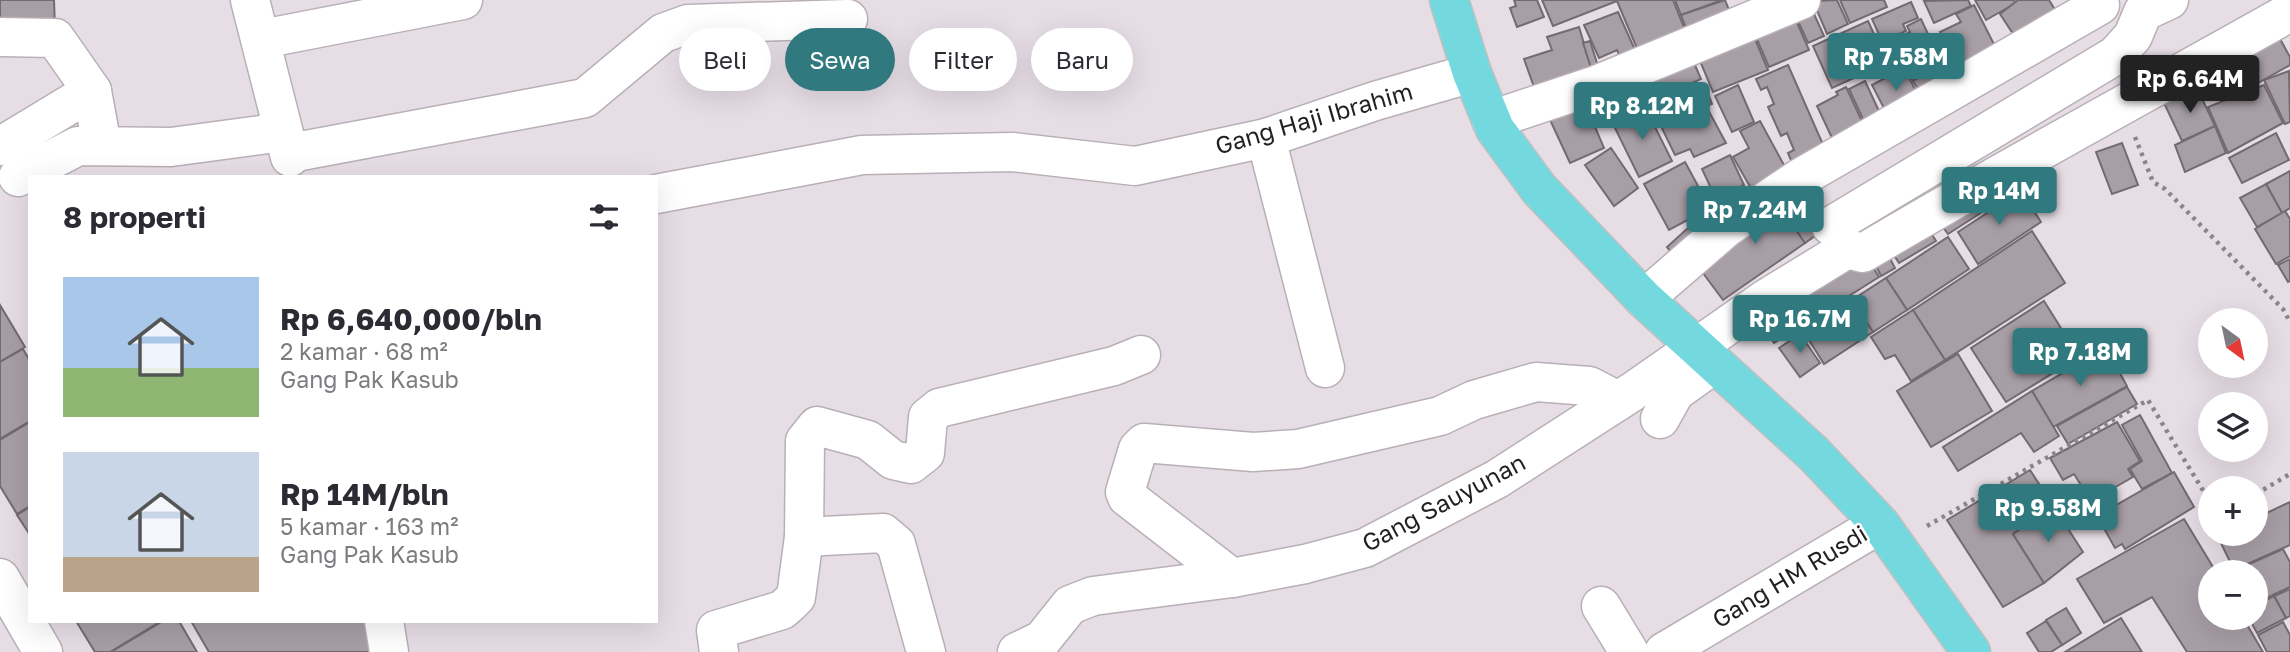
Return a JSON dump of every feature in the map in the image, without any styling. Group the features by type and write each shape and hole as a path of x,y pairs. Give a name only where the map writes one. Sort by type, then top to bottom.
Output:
{"main road":[{"path":"1449,0 1491,120 1539,189 1644,299 1814,454 1888,534 1971,652"}],"street":[{"path":"250,0 289,154"},
{"path":"262,39 463,0"},
{"path":"1491,120 1596,85 1801,0"},
{"path":"1660,419 1675,392 1706,355 1839,238 2116,55 2133,36 2143,12 2169,0"},
{"path":"1644,299 1726,228 1800,178 2098,3"},
{"path":"1800,178 1839,238 1863,253 1964,193 2124,107 2290,12"},
{"path":"12,167 78,146 171,147 289,154 585,98 663,33 688,24 848,19"},
{"path":"0,37 55,38 92,91 102,146"},
{"name":"Gang Haji Ibrahim","path":"658,194 862,155 1012,152 1135,166 1266,138 1472,72"},
{"path":"12,167 92,91"},
{"path":"1266,138 1325,368"},
{"path":"719,652 716,630 782,610 796,597 804,537 805,441 817,426 868,440 893,460 911,464 925,453 928,417 939,408 1114,366 1142,355"},
{"name":"Gang Sauyunan","path":"1038,647 1070,605 1093,596 1232,578 1364,548 1497,479 1618,401 1706,355"},
{"path":"1232,578 1127,497 1125,492 1138,449 1144,443 1252,452 1298,449 1440,416 1474,400 1535,382 1589,386 1618,401"},
{"path":"804,537 883,533 890,537 896,544 926,652"},
{"name":"Gang HM Rusdi","path":"1664,652 1717,639 1888,534"},
{"path":"0,578 43,652"},
{"path":"1601,606 1629,652"},
{"path":"384,623 389,652"}],"path":[{"path":"2124,107 2153,182 2165,189 2283,309 2290,322"},
{"path":"1888,534 2148,400 2198,482"},
{"path":"2268,487 2290,474"}],"building":[{"path":"0,0 54,0 55,29 0,31"},
{"path":"1514,0 1537,0 1544,17 1517,27 1510,8 1516,6"},
{"path":"1542,0 1673,0 1689,40 1641,58 1617,1 1553,26"},
{"path":"1675,0 1722,0 1681,15"},
{"path":"1725,0 1734,23 1690,38 1681,15"},
{"path":"1837,0 1848,24 1827,34 1813,1"},
{"path":"1840,0 1884,0 1887,7 1850,23"},
{"path":"1968,0 1971,6 1934,23 1924,1"},
{"path":"1975,0 2014,0 2016,3 1986,20"},
{"path":"2018,0 2049,0 2059,16 2021,46 2000,14"},
{"path":"1911,2 1918,18 1903,24 1906,31 1882,41 1872,19"},
{"path":"1809,3 1824,36 1808,43 1793,10"},
{"path":"1974,5 2000,56 1963,76 1940,32 1961,22 1956,14"},
{"path":"1792,11 1809,50 1769,67 1752,28"},
{"path":"1618,12 1639,59 1624,66 1617,50 1599,58 1584,25"},
{"path":"1921,19 1934,47 1895,64 1886,43 1910,32 1907,26"},
{"path":"1868,21 1887,63 1832,88 1813,46"},
{"path":"1579,27 1595,80 1538,98 1524,59 1552,50 1547,37"},
{"path":"1750,27 1768,70 1713,92 1695,49"},
{"path":"2274,28 2290,57 2290,65 2251,87 2238,64 2253,55 2247,44"},
{"path":"1590,41 1602,79 1595,80 1583,43"},
{"path":"1940,44 1949,61 1913,81 1905,65"},
{"path":"1688,49 1701,79 1602,123 1589,94"},
{"path":"1949,61 1958,79 1926,102 1913,81"},
{"path":"1788,65 1828,156 1795,170 1788,153 1794,150 1787,133 1781,136 1768,107 1774,104 1767,87 1761,90 1756,79"},
{"path":"1904,68 1921,101 1889,118 1872,85"},
{"path":"2289,71 2290,122 2285,124 2264,80"},
{"path":"1865,81 1885,124 1869,132 1849,89"},
{"path":"1738,85 1754,122 1732,132 1715,96"},
{"path":"2264,85 2283,123 2228,153 2208,107"},
{"path":"1846,87 1867,132 1833,140 1817,106 1838,95 1836,92"},
{"path":"2197,88 2215,126 2182,141 2164,103"},
{"path":"1581,94 1604,148 1570,163 1545,109"},
{"path":"1709,96 1712,104 1706,106 1726,143 1694,157 1690,149 1675,155 1657,118"},
{"path":"1645,107 1672,161 1639,177 1613,124"},
{"path":"1760,121 1791,178 1756,197 1733,157 1749,148 1740,131"},
{"path":"2215,126 2226,153 2185,172 2175,145"},
{"path":"2276,133 2289,160 2242,183 2229,158"},
{"path":"2122,143 2138,185 2112,194 2096,152"},
{"path":"1611,148 1638,188 1614,206 1585,165"},
{"path":"1730,155 1744,185 1716,199 1702,169"},
{"path":"1685,162 1710,208 1669,230 1644,184"},
{"path":"2290,171 2290,208 2282,213 2266,184"},
{"path":"2266,184 2282,213 2257,227 2240,198"},
{"path":"1792,190 1810,215 1794,227 1805,243 1723,300 1694,261"},
{"path":"1980,191 1990,207 1948,234 1937,219"},
{"path":"2021,191 2041,222 1978,264 1958,232"},
{"path":"1730,196 1743,213 1717,228 1707,213"},
{"path":"2285,211 2290,219 2290,256 2276,264 2255,229"},
{"path":"1810,215 1823,230 1805,243 1794,227"},
{"path":"1699,218 1711,234 1679,262 1667,247"},
{"path":"1926,225 1936,241 1899,263 1889,248"},
{"path":"2032,231 2065,283 1945,360 1913,310"},
{"path":"1948,237 1969,269 1907,310 1886,278"},
{"path":"1886,251 1895,268 1881,276 1872,258"},
{"path":"1868,259 1879,277 1774,343 1761,323"},
{"path":"2290,259 2290,281 2288,282 2278,265"},
{"path":"1886,278 1907,310 1873,332 1852,300"},
{"path":"1852,300 1873,332 1824,364 1804,332"},
{"path":"2044,301 2079,357 2006,402 1971,348"},
{"path":"0,305 25,347 0,362"},
{"path":"1913,310 1945,360 1911,381 1895,355 1885,359 1871,337"},
{"path":"1800,334 1820,363 1800,377 1779,348"},
{"path":"2106,348 2127,386 2053,427 2032,391"},
{"path":"23,349 28,358 28,422 0,439 0,362"},
{"path":"1958,354 1992,411 1931,447 1897,391"},
{"path":"2127,387 2137,404 2068,444 2057,426"},
{"path":"2032,391 2059,436 2034,452 2021,433 1958,471 1943,447"},
{"path":"2140,415 2172,473 2142,489 2130,469 2142,461 2122,425"},
{"path":"2117,422 2140,461 2128,469 2133,477 2091,501 2074,474 2063,480 2050,458"},
{"path":"28,423 28,507 17,514 0,486 0,440"},
{"path":"2030,470 2054,507 2013,534 2044,583 2003,607 1947,520"},
{"path":"2174,472 2194,507 2125,549 2122,544 2115,548 2097,516"},
{"path":"2290,502 2290,545 2256,560 2229,560 2222,546 2268,546 2268,512"},
{"path":"2054,507 2083,552 2044,583 2013,534"},
{"path":"28,508 28,532 17,515"},
{"path":"2184,519 2209,560 2198,560 2198,630 2250,630 2263,652 2187,652 2152,597 2104,623 2077,579"},
{"path":"2283,549 2290,562 2290,587 2268,597 2268,560 2258,560"},
{"path":"2290,589 2290,616 2286,618 2274,596"},
{"path":"2274,596 2286,618 2268,627 2268,599"},
{"path":"2066,608 2081,633 2062,645 2046,620"},
{"path":"2121,618 2142,652 2065,652"},
{"path":"2046,621 2062,645 2051,652 2039,652 2027,633"},
{"path":"2283,622 2290,635 2290,652 2267,652 2258,635"},
{"path":"77,623 158,623 110,652 95,652"},
{"path":"160,623 180,623 197,652 111,652"},
{"path":"192,623 372,623 370,652 209,652"}]}
